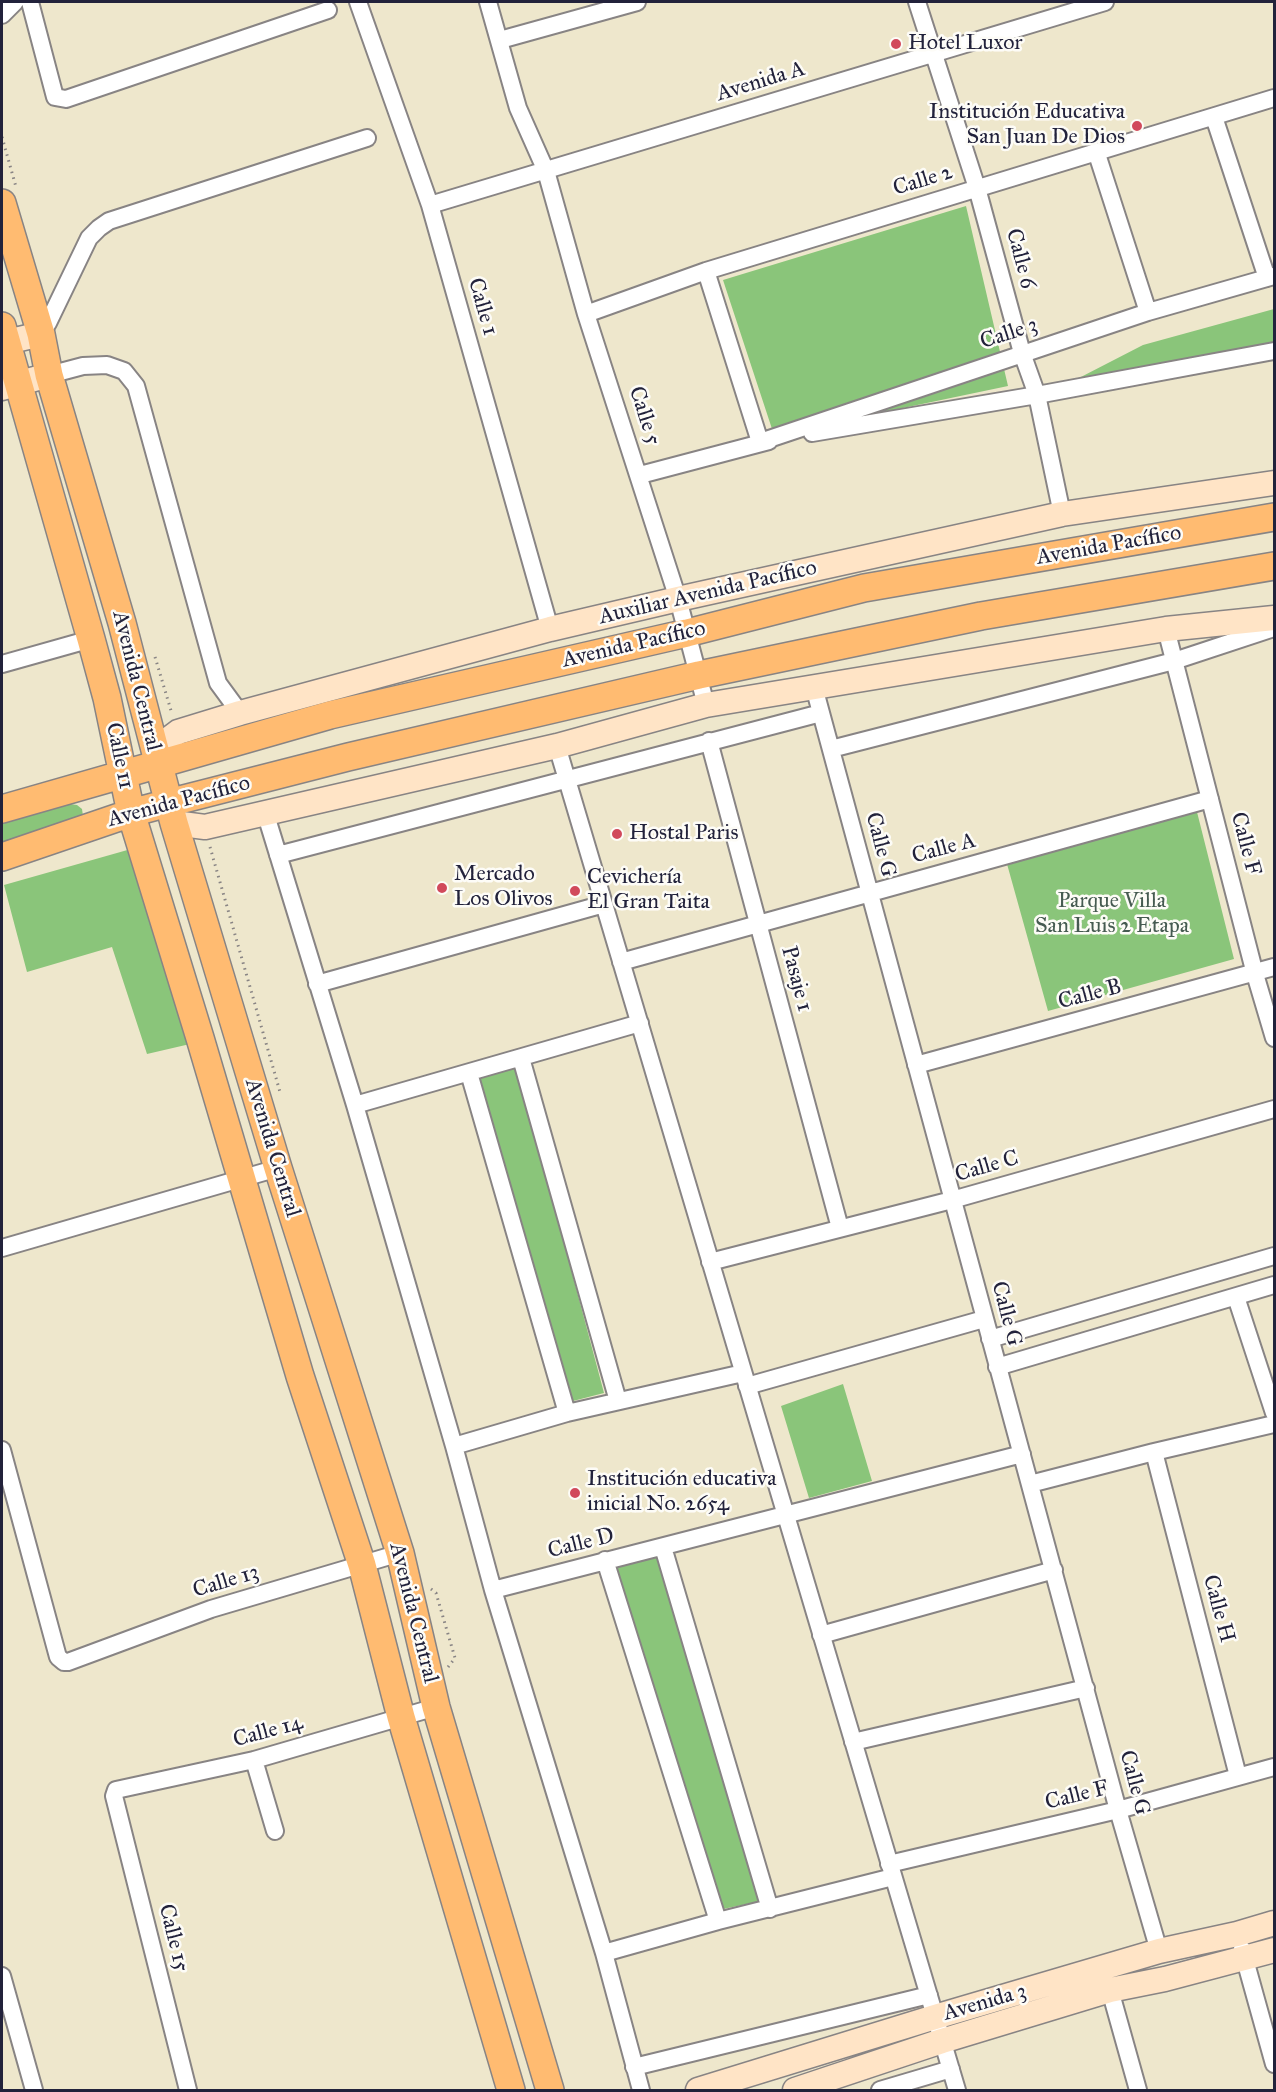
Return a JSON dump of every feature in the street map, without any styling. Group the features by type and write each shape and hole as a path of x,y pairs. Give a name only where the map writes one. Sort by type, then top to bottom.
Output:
{"main road":[{"name":"Avenida Central","path":"10,197 49,375 122,623 155,757 278,1168 400,1553 436,1707 550,2091"},
{"path":"3,337 41,334"},
{"name":"Avenida Central","path":"3,337 10,385 91,639 107,698"},
{"path":"10,385 49,375"},
{"name":"Auxiliar Avenida Pacífico","path":"155,757 178,732 240,713 550,630 678,599 1062,514 1275,483"},
{"name":"Avenida Pacífico","path":"2,809 123,775 155,757 687,633 864,588 1275,517"},
{"name":"Avenida Pacífico","path":"2,857 131,813 171,813 348,757 699,675 981,616 1275,566"},
{"path":"171,813 205,827 557,746 706,705 1166,629 1275,618"},
{"name":"Calle 11","path":"107,698 131,813"},
{"name":"Avenida Central","path":"131,813 300,1376 362,1565 401,1717 511,2091"},
{"name":"Avenida 3","path":"698,2091 932,2006 1275,1923"},
{"name":"Avenida 3","path":"795,2091 942,2041 1110,1990 1165,1979 1275,1950"}],"street":[{"path":"2,15 15,2"},
{"path":"30,2 55,97 66,99 328,10"},
{"name":"Calle 1","path":"358,2 430,205 550,630"},
{"path":"488,2 518,108 546,171"},
{"path":"500,39 618,4 637,2"},
{"name":"Calle 6","path":"917,2 977,188 1022,353 1036,395 1062,514"},
{"name":"Avenida A","path":"430,205 1105,2"},
{"name":"Calle 2","path":"586,314 706,271 1275,98"},
{"path":"1214,117 1271,277"},
{"path":"41,334 89,238 109,221 367,138"},
{"path":"1096,151 1148,312"},
{"name":"Calle 5","path":"546,171 586,314 640,475 699,675"},
{"path":"706,271 760,442"},
{"name":"Calle 3","path":"640,475 760,442 1148,312 1271,277"},
{"name":"Calle 3","path":"760,442 1275,351"},
{"path":"49,375 83,366 107,364 124,371 136,386 218,683 240,713"},
{"path":"831,749 1174,661 1275,628"},
{"name":"Calle F","path":"1166,629 1255,974 1275,1038"},
{"path":"2,664 91,639"},
{"path":"699,675 706,705"},
{"name":"Calle G","path":"814,687 997,1367 1159,1952"},
{"path":"278,855 821,713"},
{"name":"Pasaje 1","path":"709,741 840,1228"},
{"path":"557,746 957,2091"},
{"name":"Calle A","path":"621,962 1210,799"},
{"path":"265,812 355,1105 454,1446 493,1590 604,1953 641,2091"},
{"path":"317,984 604,904"},
{"name":"Calle B","path":"916,1065 1275,967"},
{"path":"355,1105 640,1023"},
{"path":"521,1058 618,1401"},
{"path":"469,1073 567,1413"},
{"name":"Calle C","path":"710,1262 952,1200 1275,1109"},
{"path":"2,1248 278,1168"},
{"path":"990,1339 1275,1256"},
{"path":"997,1367 1275,1285"},
{"path":"1030,1484 1274,1423 1236,1297"},
{"path":"454,1446 567,1413 618,1401 745,1379 984,1319"},
{"name":"Calle 13","path":"2,1450 58,1657 62,1661 68,1662 211,1609 400,1553"},
{"name":"Calle H","path":"1154,1452 1238,1776"},
{"name":"Calle D","path":"493,1590 1022,1454"},
{"path":"663,1547 770,1909"},
{"path":"605,1560 718,1921"},
{"path":"821,1635 1054,1570"},
{"path":"853,1742 1086,1688"},
{"name":"Calle 14","path":"114,1796 118,1788 254,1760 436,1707"},
{"path":"254,1760 274,1831"},
{"name":"Calle F","path":"604,1953 770,1909 891,1871 1275,1767"},
{"name":"Calle 15","path":"114,1796 188,2091"},
{"path":"1237,1934 1275,2064"},
{"path":"2,1976 34,2091"},
{"path":"1110,1990 1138,2091"},
{"path":"634,2067 932,2006"},
{"path":"880,2091 951,2069"}],"path":[{"path":"2,137 10,197"},
{"path":"154,652 178,732"},
{"path":"205,827 283,1101"},
{"path":"428,1587 436,1593 455,1658 448,1668"}],"green space":[{"path":"966,206 1008,386 774,435 723,280"},
{"path":"1274,309 1274,342 1077,379 1143,345"},
{"path":"70,804 82,809 83,816 2,848 2,824"},
{"name":"Parque Villa San Luis 2 Etapa","path":"1197,812 1234,959 1048,1011 1007,864"},
{"path":"131,849 190,1044 147,1054 112,947 27,972 4,885"},
{"path":"517,1066 604,1393 573,1401 476,1078"},
{"path":"843,1384 872,1481 809,1498 781,1406"},
{"path":"660,1554 761,1901 723,1909 612,1565"}],"place":[{"name":"Hotel Luxor","path":"896,44"},
{"name":"Institución Educativa San Juan De Dios","path":"1137,126"},
{"name":"Hostal Paris","path":"617,834"},
{"name":"Mercado Los Olivos","path":"442,888"},
{"name":"Cevichería El Gran Taita","path":"575,891"},
{"name":"Institución educativa inicial No. 2654","path":"575,1493"}]}
